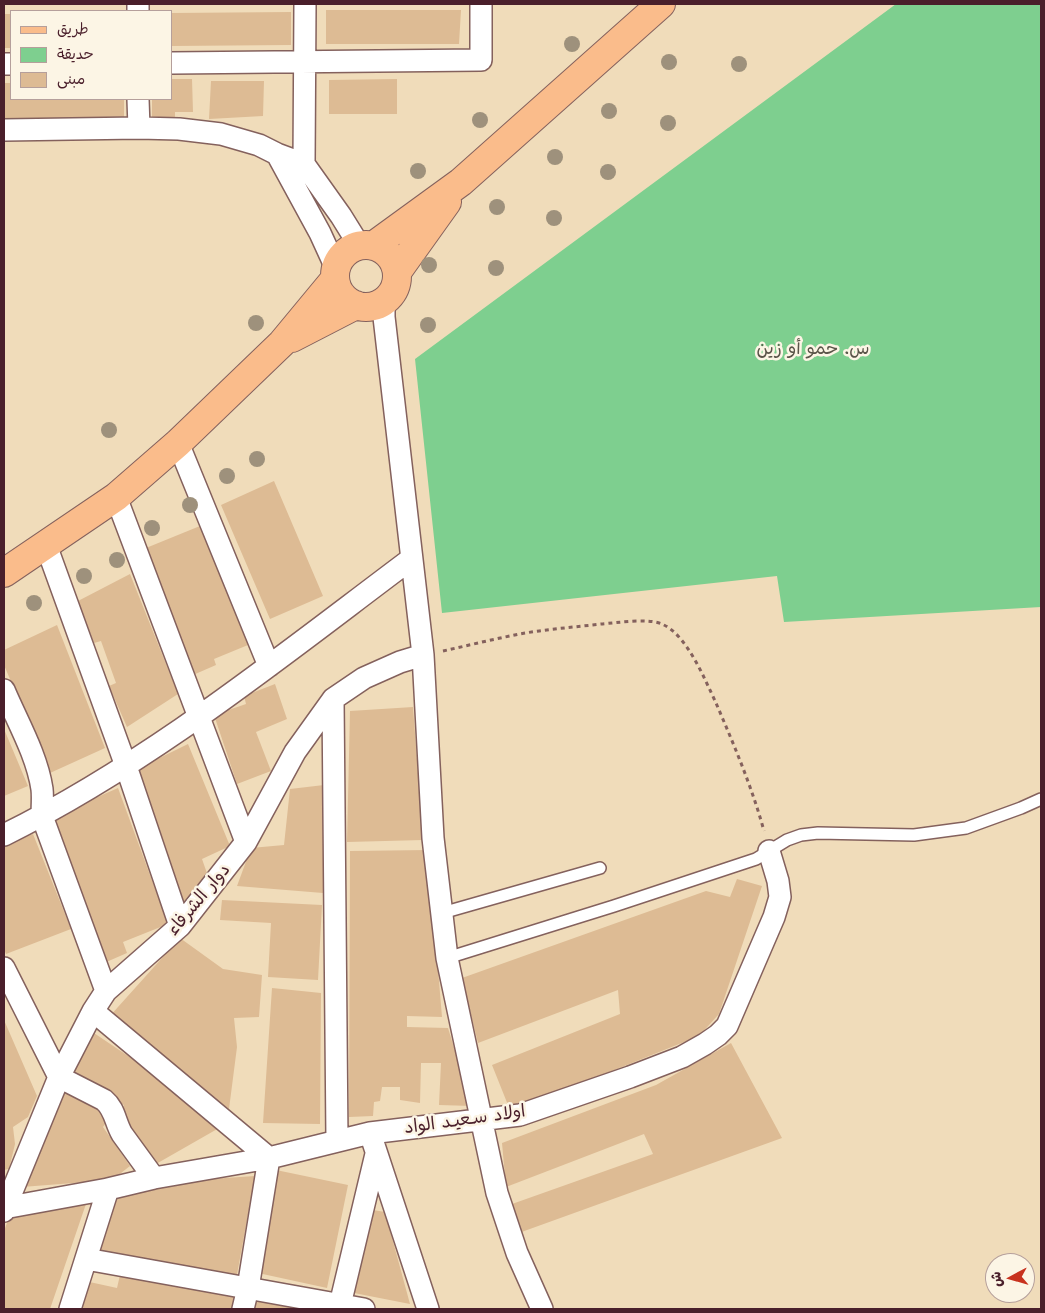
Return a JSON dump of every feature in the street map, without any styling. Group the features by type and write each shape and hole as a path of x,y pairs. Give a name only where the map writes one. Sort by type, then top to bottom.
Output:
{"main road":[{"path":"4,573 116,497 178,443 282,343 336,274 340,258 349,250 366,246 461,182 661,4"},
{"path":"396,272 461,182"},
{"path":"336,274 339,290 346,299 356,305 365,307 384,301 392,293 396,283 396,272 392,260 384,251 366,246"},
{"path":"282,343 356,305"}],"street":[{"path":"304,164 305,4"},
{"path":"172,63 481,60 481,4"},
{"path":"138,100 138,128"},
{"path":"4,130 179,129 221,134 259,145 304,164 341,216 366,246"},
{"path":"277,154 320,233 336,274"},
{"path":"384,301 385,327 423,655 433,838 448,958 497,1193 517,1253 542,1309"},
{"path":"178,443 269,666"},
{"path":"116,497 246,842"},
{"path":"46,545 126,766 180,926"},
{"path":"4,835 42,816 126,766 269,666 411,559"},
{"name":"دوار الشرفاء","path":"4,1209 59,1077 93,1011 106,991 180,926 246,842 294,752 333,699 364,678 400,662 423,655"},
{"path":"4,690 34,758 42,791 42,816 106,991"},
{"path":"333,699 337,1141"},
{"name":"اولاد سـعيـد الواد","path":"4,1209 154,1178 270,1158 337,1141 373,1143 482,1119 520,1114 630,1077 682,1057 705,1044 727,1026 774,917 780,897 778,880 769,851"},
{"path":"4,969 59,1077 109,1104 122,1134 154,1178"},
{"path":"93,1011 270,1158 243,1309"},
{"path":"339,1307 373,1143"},
{"path":"373,1143 428,1309"},
{"path":"70,1309 108,1189"},
{"path":"86,1259 248,1288 339,1307 364,1309"}],"lane":[{"path":"448,958 756,859 787,840 801,834 914,835 966,828 1041,799"},
{"path":"442,913 600,868"}],"path":[{"path":"423,655 525,633 628,621 652,621 663,624 672,630 690,651 705,680 734,744 758,810 769,851"}],"green space":[{"name":"س. حمو أو زين","path":"896,4 1041,4 1041,607 784,622 777,576 442,613 415,359"}],"building":[{"path":"326,10 461,10 459,44 326,44"},
{"path":"291,12 291,45 172,46 172,13"},
{"path":"4,14 10,14 10,48 4,48"},
{"path":"172,79 192,79 193,112 175,112 175,120 152,120 152,100 172,100"},
{"path":"397,79 397,114 329,114 329,80"},
{"path":"211,81 264,81 263,116 209,119"},
{"path":"4,83 10,83 10,100 124,100 124,121 4,122"},
{"path":"274,481 323,596 270,619 221,505"},
{"path":"200,526 248,645 214,659 216,665 193,675 146,548"},
{"path":"130,574 178,694 127,727 109,686 116,683 101,641 94,643 78,601"},
{"path":"57,625 105,748 50,773 4,665 4,650"},
{"path":"275,684 287,719 256,732 271,771 237,784 214,715 246,704 244,696"},
{"path":"413,707 423,840 347,842 350,711"},
{"path":"4,729 28,786 4,796"},
{"path":"188,744 230,846 202,859 209,879 184,904 133,771"},
{"path":"324,785 323,893 237,886 251,848 284,845 290,789"},
{"path":"118,788 168,924 123,942 127,953 104,963 50,818"},
{"path":"33,834 71,929 6,954 4,949 4,845"},
{"path":"428,850 442,1017 407,1016 407,1027 448,1028 472,1106 439,1105 441,1063 421,1063 420,1103 400,1100 400,1087 382,1087 380,1101 374,1102 373,1116 349,1117 350,851"},
{"path":"737,879 762,886 719,1014 699,1036 510,1110 492,1065 620,1014 618,990 478,1043 462,978 706,891 730,897"},
{"path":"222,900 322,905 318,980 268,977 271,923 220,920"},
{"path":"180,938 223,969 262,975 259,1017 234,1018 237,1047 229,1109 109,1017"},
{"path":"272,988 321,993 320,1124 263,1123"},
{"path":"4,1020 37,1096 28,1117 13,1127 15,1144 9,1169 4,1170"},
{"path":"91,1031 134,1060 219,1128 156,1164 121,1115 124,1105 64,1074"},
{"path":"731,1043 782,1138 516,1234 512,1204 653,1154 644,1134 506,1187 502,1143 656,1085"},
{"path":"65,1083 113,1113 103,1127 130,1166 112,1180 22,1187"},
{"path":"276,1170 348,1185 327,1288 258,1273"},
{"path":"255,1176 236,1280 99,1254 114,1194 166,1182"},
{"path":"87,1201 50,1309 4,1309 4,1231 10,1215"},
{"path":"367,1209 385,1212 410,1304 354,1293"},
{"path":"120,1275 235,1297 232,1309 75,1309 85,1281 117,1288"},
{"path":"251,1299 298,1308 298,1309 249,1309"}]}
